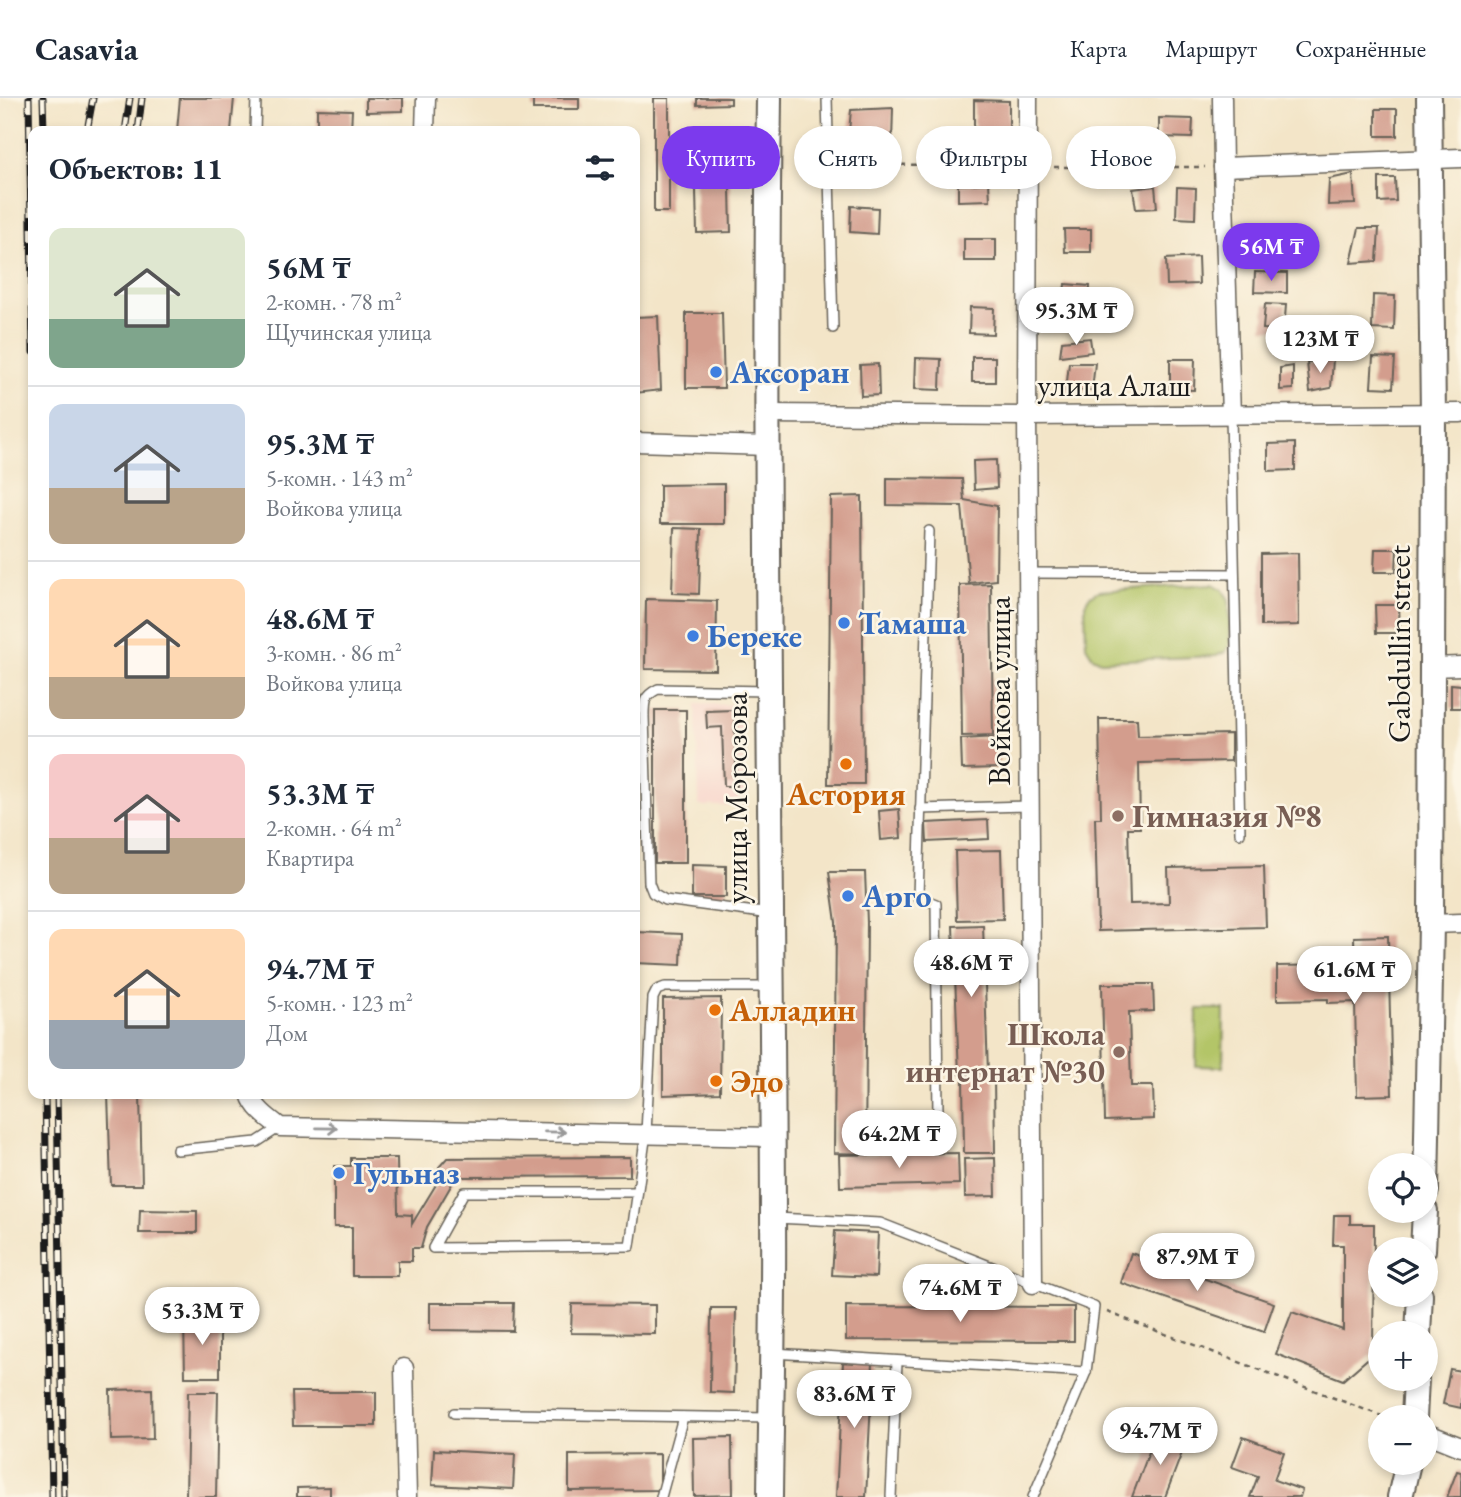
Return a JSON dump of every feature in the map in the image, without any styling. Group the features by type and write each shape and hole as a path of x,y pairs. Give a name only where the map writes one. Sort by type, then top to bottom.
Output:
{"main road":[{"name":"улица Морозова","path":"769,98 767,246 773,1217 770,1497"},
{"name":"Gabdullin street","path":"1427,1153 1431,924 1433,413 1429,98"},
{"path":"1400,1497 1405,1475"}],"street":[{"path":"425,126 426,98"},
{"name":"Войкова улица","path":"1028,98 1027,416 1033,1284"},
{"path":"1222,98 1231,415"},
{"path":"1223,167 1461,158"},
{"name":"улица Алаш","path":"768,414 1027,416 1461,413"},
{"path":"640,442 768,446"},
{"path":"1432,667 1461,666"},
{"path":"1431,924 1461,923"},
{"path":"251,1099 266,1117 280,1127 772,1137"},
{"path":"404,1368 407,1497"},
{"path":"1438,1438 1461,1447"}],"lane":[{"path":"255,126 256,98"},
{"path":"827,98 833,328"},
{"path":"1231,415 1240,833"},
{"path":"929,531 918,897 936,904 938,1117"},
{"path":"1028,573 1234,574"},
{"path":"640,714 649,694 658,689 769,691"},
{"path":"640,734 649,883 653,893 665,900 771,914"},
{"path":"920,809 1030,806"},
{"path":"637,1192 464,1192 433,1248 630,1246 646,1133 653,998 657,990 665,987 771,987"},
{"path":"177,1150 257,1142 280,1127"},
{"path":"773,1217 880,1223 1094,1307 1086,1372 1033,1497"},
{"path":"772,1353 1086,1372"},
{"path":"891,1497 897,1362"},
{"path":"454,1413 771,1418"},
{"path":"661,1497 683,1417"}],"path":[{"path":"1094,1307 1368,1411"}],"shaded area":[{"path":"696,704 740,705 746,806 699,806"}],"green space":[{"path":"1213,584 1222,589 1229,600 1230,645 1225,652 1216,656 1101,661 1093,657 1086,646 1085,604 1089,597 1098,591"},
{"path":"1197,1009 1224,1009 1223,1067 1196,1066"}],"building":[{"path":"180,98 234,98 231,126 177,126"},
{"path":"366,98 403,98 403,111 366,112"},
{"path":"533,98 579,98 579,109 533,109"},
{"path":"654,98 669,98 669,126 662,126 662,189 669,189 669,212 654,212"},
{"path":"697,98 731,98 731,104 697,105"},
{"path":"974,100 1009,101 1009,126 974,126"},
{"path":"893,108 892,126 850,126 851,110"},
{"path":"317,109 352,110 351,126 317,126"},
{"path":"1376,109 1397,109 1397,136 1376,136"},
{"path":"1159,118 1193,119 1192,138 1176,138 1176,126 1159,126"},
{"path":"1353,174 1355,204 1328,205 1329,179"},
{"path":"1379,178 1395,178 1396,201 1379,202"},
{"path":"1177,187 1196,188 1195,219 1176,218"},
{"path":"696,189 730,189 731,232 697,233"},
{"path":"958,189 989,189 990,200 958,201"},
{"path":"1133,189 1155,189 1157,208 1136,209"},
{"path":"851,206 878,208 877,234 850,232"},
{"path":"1359,228 1379,228 1377,261 1351,263"},
{"path":"1064,229 1091,229 1091,252 1065,252"},
{"path":"964,239 996,239 996,261 964,261"},
{"path":"1198,257 1199,284 1167,285 1166,259"},
{"path":"1255,272 1287,273 1287,293 1254,292"},
{"path":"1065,284 1090,286 1088,313 1062,311"},
{"path":"1373,295 1395,296 1394,330 1372,329"},
{"path":"1265,304 1286,305 1284,330 1263,329"},
{"path":"970,307 994,308 993,334 969,333"},
{"path":"686,313 722,313 724,388 686,388"},
{"path":"658,316 661,390 640,392 640,317"},
{"path":"1090,338 1092,352 1060,356 1062,341"},
{"path":"972,357 995,357 995,382 972,382"},
{"path":"1373,357 1395,358 1393,388 1371,387"},
{"path":"916,358 941,359 940,390 915,389"},
{"path":"1170,359 1195,359 1194,390 1170,389"},
{"path":"1333,359 1331,388 1310,392 1307,362"},
{"path":"1069,363 1095,363 1092,390 1066,391"},
{"path":"878,364 879,395 861,396 860,365"},
{"path":"1293,366 1293,389 1280,390 1280,368"},
{"path":"1295,443 1295,470 1268,471 1268,444"},
{"path":"996,460 997,488 974,490 973,461"},
{"path":"887,478 962,479 964,500 997,506 996,580 969,583 962,506 887,505"},
{"path":"724,484 724,524 660,524 660,485"},
{"path":"862,496 864,784 828,784 831,497"},
{"path":"674,528 701,529 699,594 672,593"},
{"path":"1375,549 1397,549 1396,572 1374,572"},
{"path":"1298,553 1299,625 1261,626 1261,554"},
{"path":"991,584 993,735 962,736 960,585"},
{"path":"646,599 717,601 716,670 645,669"},
{"path":"1375,605 1399,605 1400,633 1376,633"},
{"path":"1451,684 1461,685 1461,708 1451,708"},
{"path":"655,710 686,710 686,863 655,863"},
{"path":"734,710 737,786 724,786 722,727 707,728 706,711"},
{"path":"1099,719 1137,719 1138,736 1231,734 1231,761 1139,763 1140,828 1128,828 1130,904 1169,903 1168,868 1264,866 1266,927 1098,931 1095,818 1101,818"},
{"path":"998,737 999,768 962,769 961,739"},
{"path":"899,809 901,838 881,840 879,811"},
{"path":"988,820 989,839 927,842 926,823"},
{"path":"1001,850 1003,919 957,920 955,851"},
{"path":"692,865 726,866 726,897 692,897"},
{"path":"829,872 865,872 865,1154 834,1153 836,922"},
{"path":"983,925 988,1073 959,1074 953,926"},
{"path":"640,932 682,934 681,965 640,963"},
{"path":"1388,936 1392,1095 1357,1096 1355,1002 1328,1003 1328,999 1277,1000 1277,966 1335,965 1335,974 1355,974 1354,937"},
{"path":"1102,984 1153,984 1154,1011 1129,1012 1131,1086 1153,1086 1154,1119 1105,1121"},
{"path":"721,998 720,1093 663,1095 663,999"},
{"path":"963,1078 994,1078 995,1153 964,1153"},
{"path":"108,1099 140,1099 142,1185 111,1185"},
{"path":"958,1153 959,1184 840,1187 839,1155"},
{"path":"630,1157 630,1176 456,1177 427,1227 421,1248 412,1248 412,1261 398,1261 398,1276 352,1276 352,1227 334,1227 334,1166 351,1166 351,1158 397,1158 398,1214 412,1215 412,1224 440,1178 439,1167 447,1158"},
{"path":"995,1158 996,1196 965,1197 964,1159"},
{"path":"140,1210 197,1211 197,1233 139,1233"},
{"path":"1334,1215 1350,1215 1350,1224 1374,1224 1374,1237 1368,1237 1368,1307 1373,1307 1373,1321 1368,1321 1368,1358 1343,1380 1276,1354 1292,1312 1343,1330 1343,1245 1333,1245"},
{"path":"835,1231 878,1233 876,1277 832,1275"},
{"path":"1131,1253 1274,1303 1264,1332 1121,1283"},
{"path":"430,1303 514,1303 513,1331 430,1330"},
{"path":"572,1304 655,1305 655,1334 571,1333"},
{"path":"846,1306 1074,1307 1074,1341 846,1340"},
{"path":"711,1308 736,1308 734,1393 710,1392"},
{"path":"184,1317 220,1317 220,1377 185,1377"},
{"path":"843,1362 873,1363 866,1497 836,1497"},
{"path":"1450,1369 1461,1371 1461,1408 1443,1404"},
{"path":"152,1389 153,1439 111,1440 110,1390"},
{"path":"188,1392 218,1392 216,1497 186,1497"},
{"path":"292,1392 376,1392 376,1426 293,1426"},
{"path":"1157,1431 1186,1442 1165,1497 1132,1497"},
{"path":"732,1437 733,1495 694,1496 693,1438"},
{"path":"1243,1437 1284,1452 1274,1480 1302,1490 1300,1497 1250,1497 1258,1476 1232,1467"},
{"path":"434,1450 515,1454 513,1489 432,1485"},
{"path":"660,1454 660,1490 569,1491 569,1455"},
{"path":"1457,1471 1461,1472 1461,1497 1447,1497"},
{"path":"330,1487 330,1497 297,1497 297,1488"}],"railway":[{"path":"29,98 29,126"},
{"path":"43,98 44,126"},
{"path":"88,126 93,98"},
{"path":"126,126 130,98"},
{"path":"139,126 142,98"},
{"path":"45,1099 52,1497"},
{"path":"57,1099 64,1497"}],"place":[{"name":"Аксоран","path":"716,372"},
{"name":"Тамаша","path":"844,623"},
{"name":"Береке","path":"693,636"},
{"name":"Астория","path":"846,764"},
{"name":"Гимназия №8","path":"1118,816"},
{"name":"Арго","path":"848,896"},
{"name":"Алладин","path":"715,1010"},
{"name":"Школа интернат №30","path":"1119,1052"},
{"name":"Эдо","path":"716,1081"},
{"name":"Гульназ","path":"339,1173"}]}
